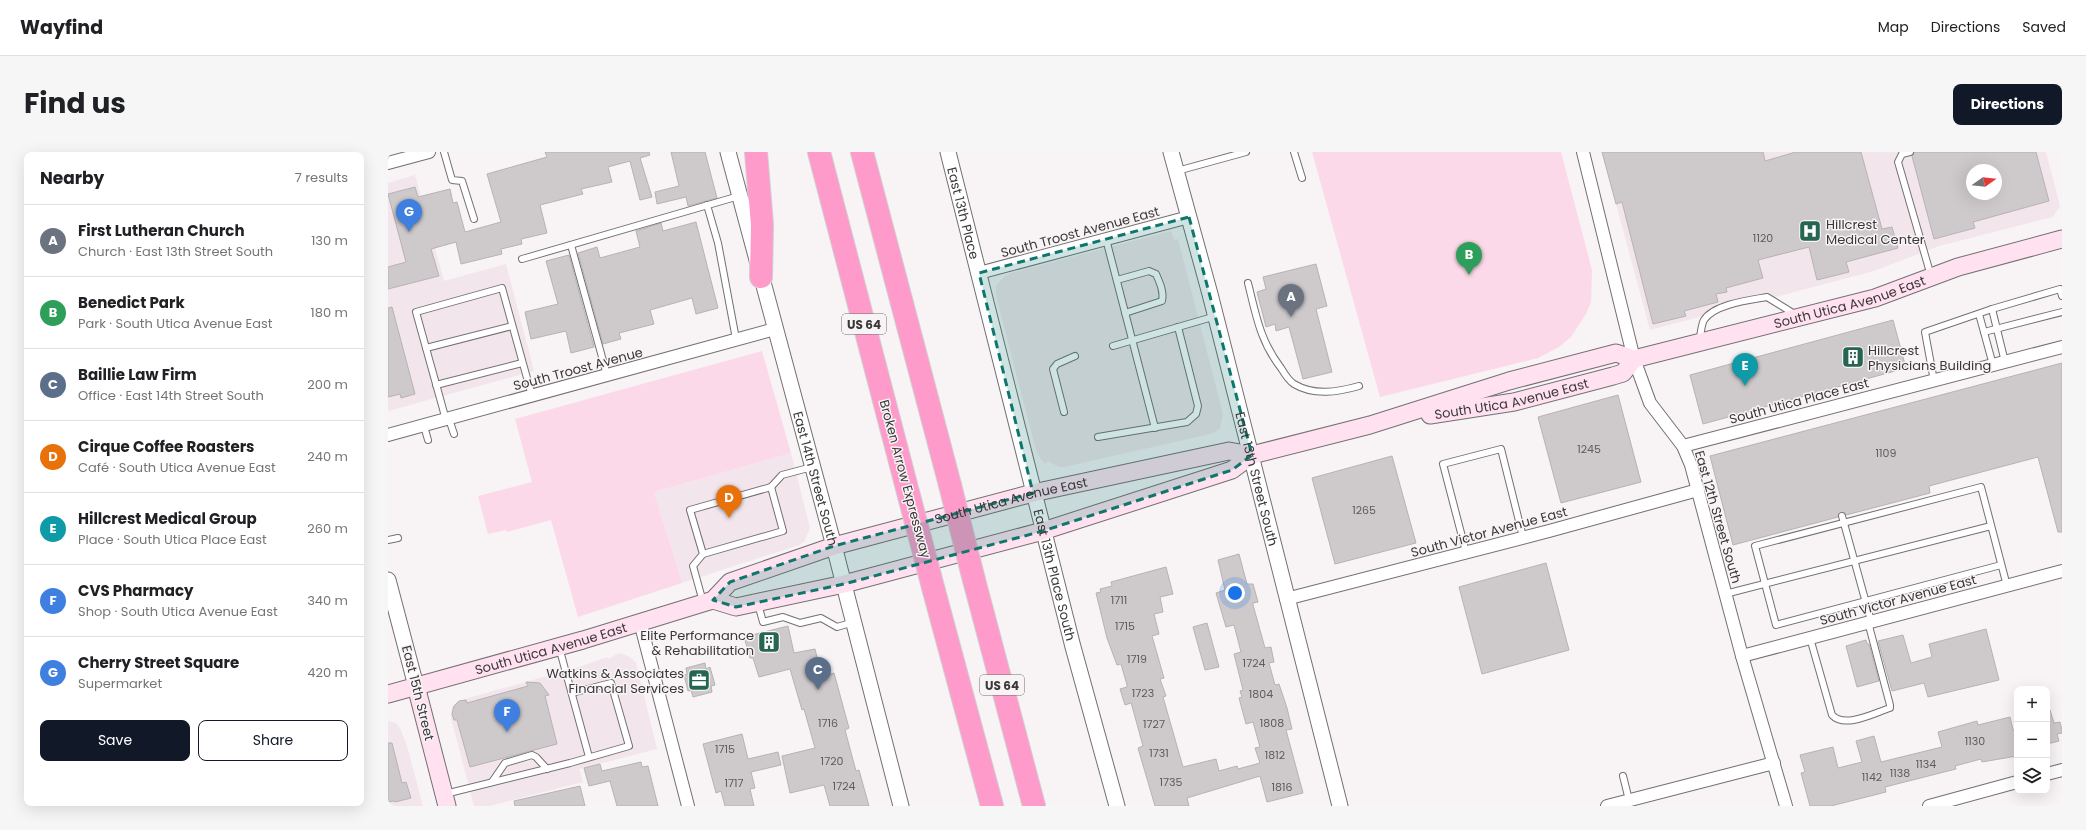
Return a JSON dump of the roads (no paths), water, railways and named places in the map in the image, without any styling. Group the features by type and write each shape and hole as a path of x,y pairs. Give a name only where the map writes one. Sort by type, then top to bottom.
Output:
{"highway":[{"path":"756,152 762,225 761,277"},
{"name":"Broken Arrow Expressway","path":"819,152 992,806"},
{"name":"US 64","path":"862,152 1033,800"},
{"path":"974,740 978,806"}],"main road":[{"name":"South Utica Avenue East","path":"388,694 559,647 708,601 730,582 834,546 1033,493 1229,451 1252,454 1381,422 1508,381 1616,353 1634,359 1798,318 1875,298 1931,276 2062,239"},
{"name":"South Utica Avenue East","path":"1381,422 1514,402 1623,373 1634,359"},
{"name":"South Utica Avenue East","path":"708,601 736,607 844,584 1043,531 1232,470 1252,454"},
{"name":"East 15th Street","path":"416,686 446,800"}],"street":[{"name":"East 14th Street South","path":"728,152 902,806"},
{"name":"East 13th Place","path":"948,152 979,273"},
{"name":"East 13th Street South","path":"1171,152 1252,454 1286,598 1340,806"},
{"name":"East 12th Street South","path":"1583,152 1634,359 1650,403 1683,446 1698,490 1742,656 1786,806"},
{"path":"388,163 423,153"},
{"name":"South Troost Avenue East","path":"979,273 1189,217"},
{"name":"East 13th Place South","path":"979,273 1033,493 1117,806"},
{"name":"South Troost Avenue","path":"388,435 448,420 775,329"},
{"name":"South Utica Place East","path":"1683,446 2062,347"},
{"name":"South Victor Avenue East","path":"1286,598 1698,490"},
{"name":"South Victor Avenue East","path":"1742,656 2062,571"},
{"name":"East 15th Street","path":"388,580 416,686"},
{"path":"640,622 688,806"},
{"path":"1607,806 1774,763"},
{"path":"2050,773 2062,770"},
{"path":"1929,806 2014,783"}],"lane":[{"path":"444,152 452,180 462,181 474,219"},
{"path":"1176,171 1246,152"},
{"path":"1294,152 1302,178"},
{"path":"1910,152 1902,154 1898,162 1931,276"},
{"path":"522,259 740,196"},
{"path":"707,205 718,243 736,339"},
{"path":"1106,239 1155,428"},
{"path":"571,245 607,375"},
{"path":"1117,280 1149,271 1156,274 1163,296 1162,301 1125,313"},
{"path":"1248,283 1260,334 1269,352 1293,383 1306,390 1322,392 1359,386"},
{"path":"454,434 436,385 416,312 502,288 532,396"},
{"path":"1934,380 1925,332 1992,309 2060,289 2062,296"},
{"path":"1699,342 1704,320 1714,310 1738,302 1767,296 1789,308 1798,318"},
{"path":"1992,309 2005,362"},
{"path":"1984,332 2062,312"},
{"path":"1979,314 1993,365"},
{"path":"1113,346 1216,316"},
{"path":"426,348 512,326"},
{"path":"1098,437 1186,422 1196,414 1198,406 1178,327"},
{"path":"1064,412 1053,369 1057,364 1075,356"},
{"path":"436,385 522,363"},
{"path":"424,426 428,440"},
{"path":"1466,552 1443,464 1501,449 1523,537"},
{"path":"703,554 690,510 771,487 782,475 812,466"},
{"path":"708,601 693,566 703,554 783,531 771,487"},
{"path":"2002,565 1865,600 1776,625 1755,546 1842,519 1981,487 2002,565 2007,586"},
{"path":"1810,638 1832,716 1836,720 1845,721 1859,718 1890,708 1865,600 1842,519"},
{"path":"1726,594 1991,526"},
{"path":"388,540 398,538"},
{"path":"758,602 763,622 783,618 800,623 821,618 837,627 854,622"},
{"path":"559,647 589,757"},
{"path":"446,800 492,782 547,769 629,746 611,683 572,693"},
{"path":"492,782 505,763 532,755 547,769"},
{"path":"1623,776 1629,800"}],"place":[{"name":"Hillcrest Medical Center","path":"1810,231"},
{"name":"Cherry Street Square","path":"409,232"},
{"name":"Benedict Park","path":"1469,275"},
{"name":"First Lutheran Church","path":"1291,317"},
{"name":"Hillcrest Physicians Building","path":"1853,357"},
{"name":"Hillcrest Medical Group","path":"1745,386"},
{"name":"Cirque Coffee Roasters","path":"729,518"},
{"name":"Elite Performance & Rehabilitation","path":"769,642"},
{"name":"Watkins & Associates Financial Services","path":"699,680"},
{"name":"Baillie Law Firm","path":"818,690"},
{"name":"CVS Pharmacy","path":"507,732"}]}
